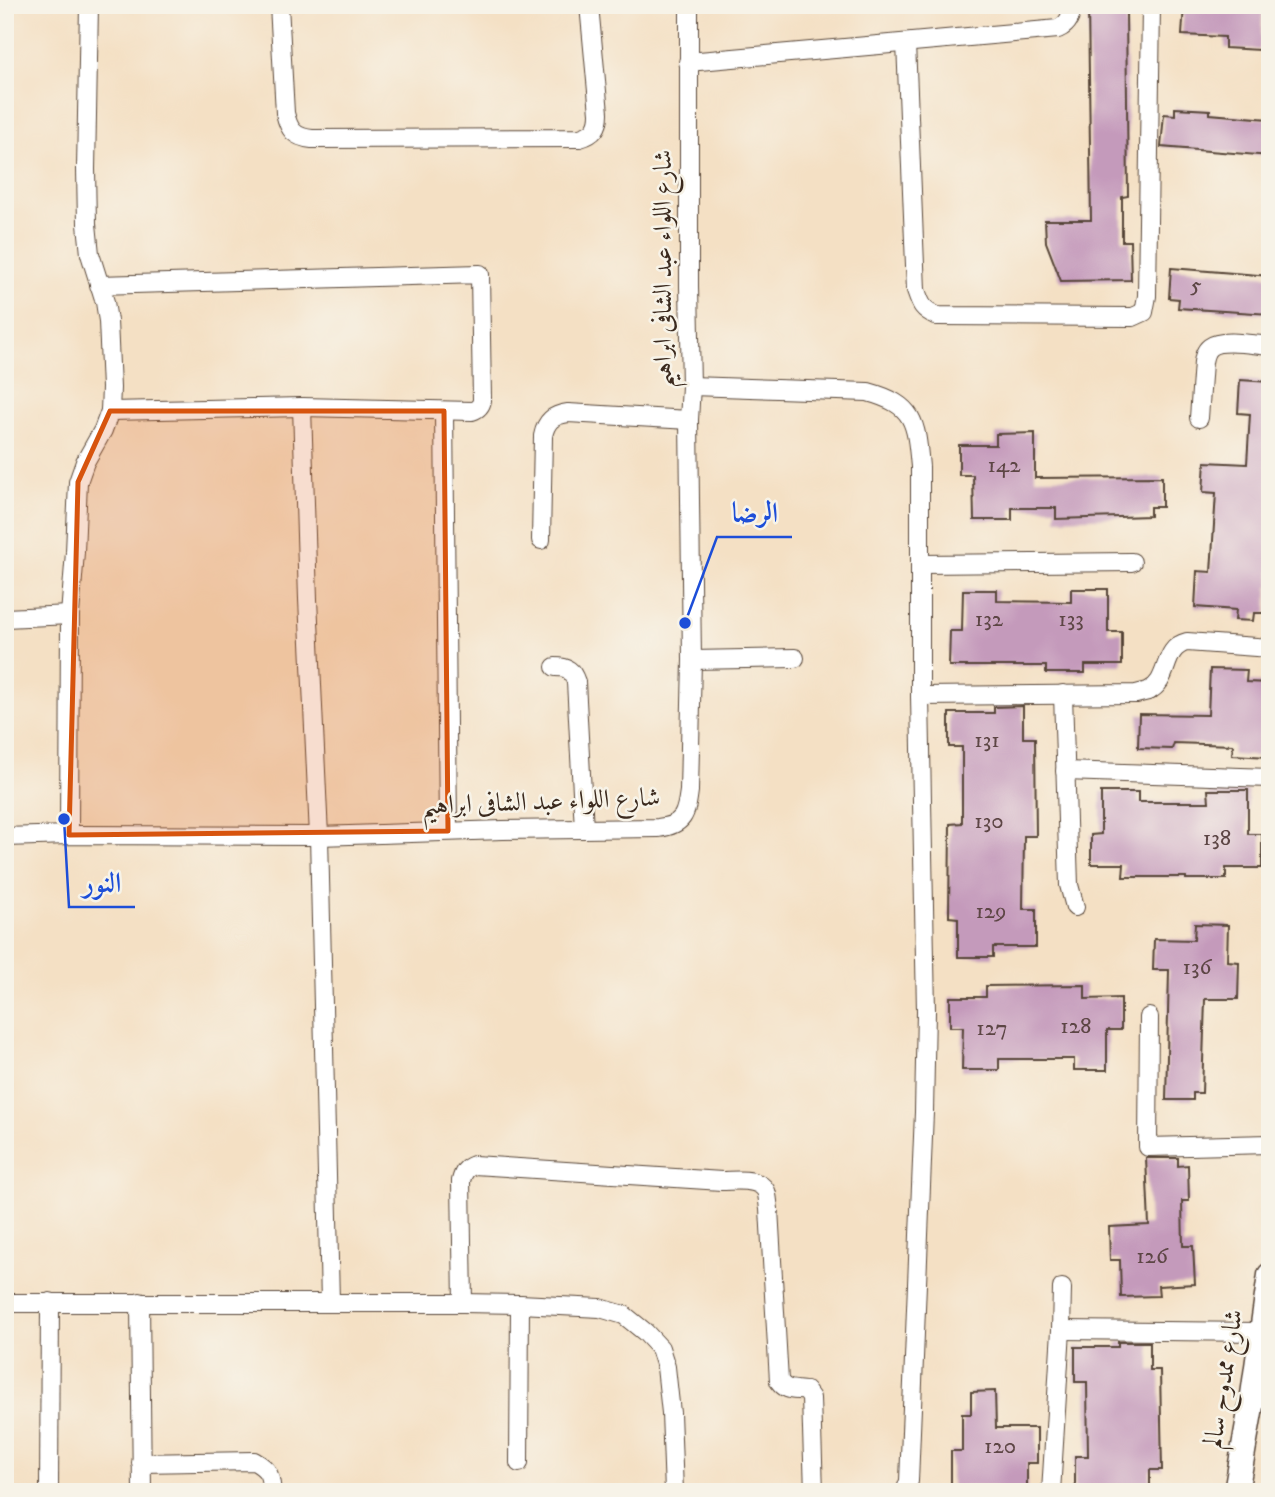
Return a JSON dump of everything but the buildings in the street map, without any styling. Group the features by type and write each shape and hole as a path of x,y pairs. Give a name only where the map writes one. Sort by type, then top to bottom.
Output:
{"main road":[{"name":"شارع ممدوح سالم","path":"1236,1492 1261,1396 1262,1332 1270,1275"}],"street":[{"path":"69,835 70,615 78,482 110,411 111,388 108,321 90,254 87,224 89,5"},
{"path":"279,5 288,125 292,132 302,138 339,139 589,136 599,122 599,113 589,5"},
{"name":"شارع اللواء عبد الشافى ابراهيم","path":"5,837 320,836 658,828 670,827 682,818 687,810 689,791 692,660 689,5"},
{"path":"688,62 1058,29 1070,19 1072,5"},
{"path":"906,43 916,290 921,304 928,312 937,316 1133,317 1144,312 1147,296 1151,5"},
{"path":"99,285 480,274 481,404 476,410 302,407 110,411"},
{"path":"1199,418 1203,362 1209,347 1217,343 1270,346"},
{"path":"691,386 867,392 888,398 907,411 916,430 920,467 920,696 926,1011 909,1480 905,1492"},
{"path":"302,407 320,836 330,1302"},
{"path":"444,411 448,831"},
{"path":"541,540 543,436 545,426 552,418 568,413 689,420"},
{"path":"920,564 1132,562"},
{"path":"5,618 70,615"},
{"path":"920,696 1136,694 1149,691 1157,685 1174,648 1179,644 1187,642 1270,648"},
{"path":"692,660 794,658"},
{"path":"555,667 565,667 571,671 576,682 584,830"},
{"path":"1063,694 1069,885 1075,906"},
{"path":"1065,771 1270,778"},
{"path":"1149,1017 1148,1147 1270,1144"},
{"path":"463,1303 461,1181 468,1167 474,1165 750,1181 761,1185 767,1192 769,1209 779,1381 783,1387 790,1390 806,1391 811,1398 814,1492"},
{"path":"1051,1492 1062,1288"},
{"path":"49,1492 50,1302"},
{"path":"141,1302 142,1492"},
{"path":"5,1303 463,1303 600,1308 624,1315 660,1348 666,1367 671,1413 674,1492"},
{"path":"519,1463 520,1304"},
{"path":"1061,1329 1262,1332"},
{"path":"141,1463 254,1461 265,1467 271,1476 272,1492"}],"highlighted area":[{"path":"110,411 444,411 448,831 69,835 78,482"}],"place":[{"name":"الرضا","path":"685,623"},
{"name":"النور","path":"64,819"}]}
